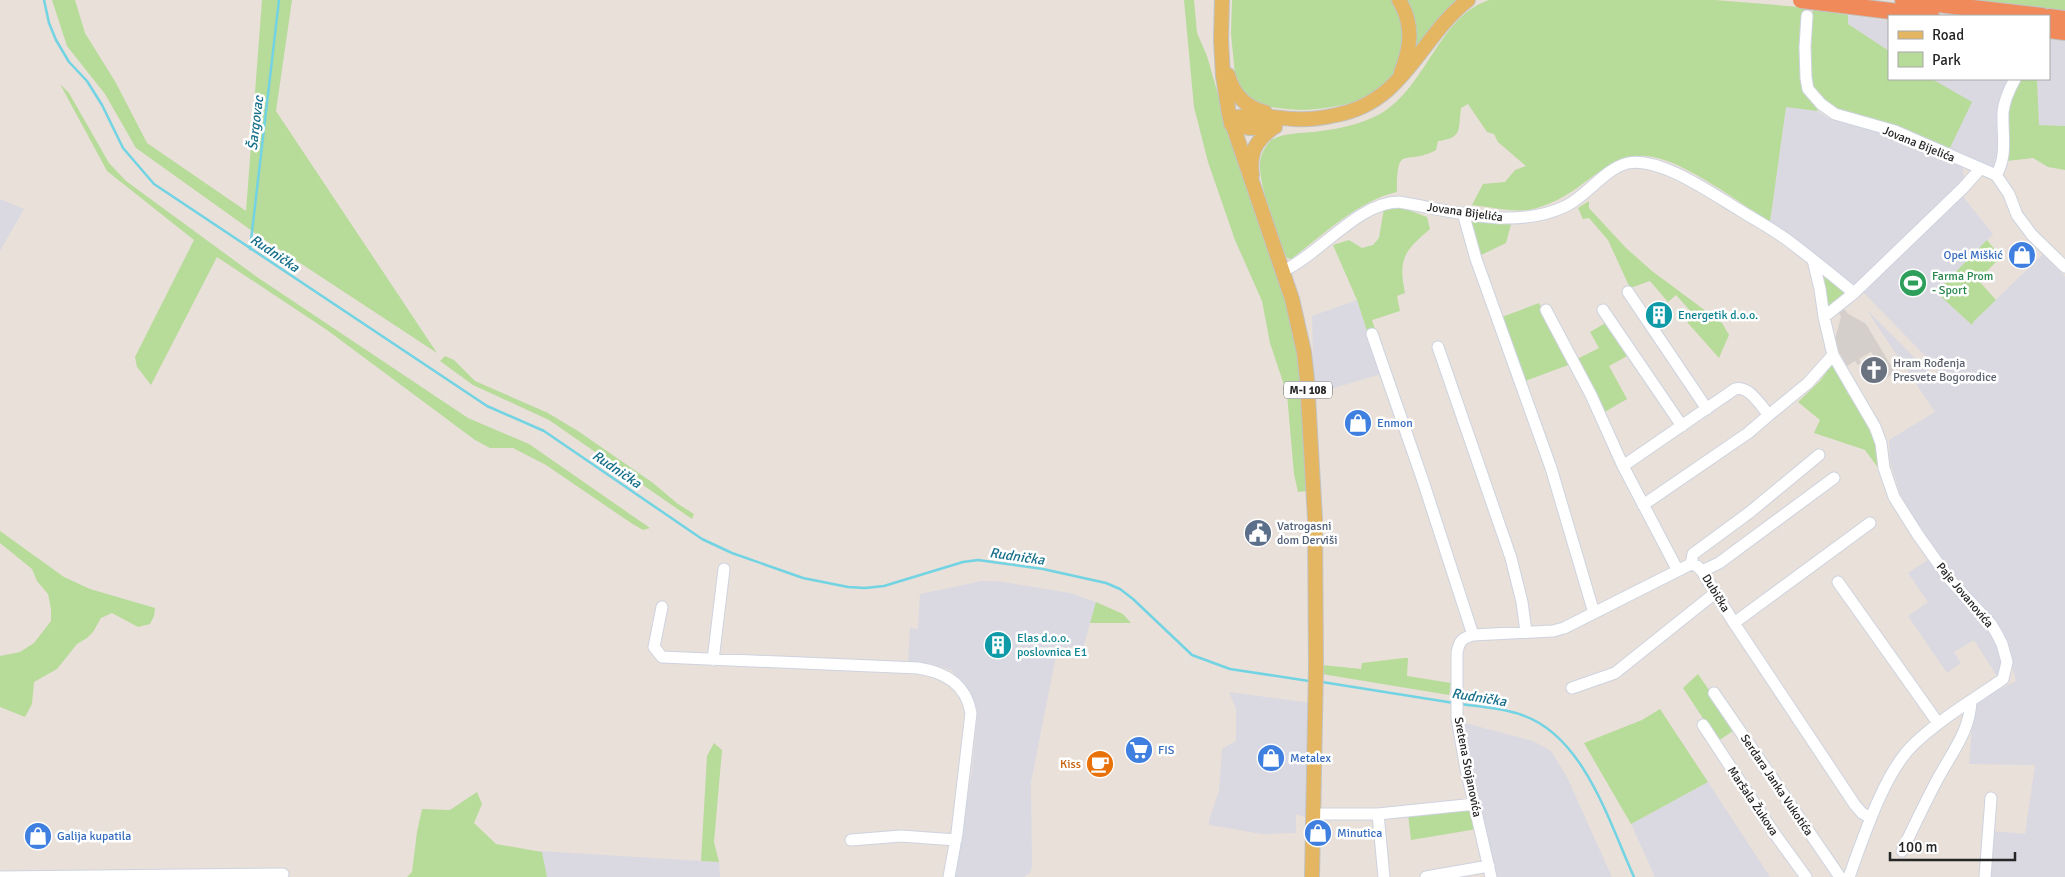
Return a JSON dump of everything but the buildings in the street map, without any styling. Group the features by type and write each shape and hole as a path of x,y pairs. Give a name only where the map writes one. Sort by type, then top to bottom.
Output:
{"highway":[{"path":"1797,0 1924,15"},
{"path":"1903,0 2033,15"},
{"path":"2050,17 2065,19"},
{"path":"2050,30 2065,32"}],"main road":[{"name":"M-I 108","path":"1222,0 1222,53 1231,122 1260,210 1283,271 1300,327 1308,378 1315,498 1316,668 1312,877"},
{"path":"1398,79 1408,52 1410,38 1410,28 1399,0"},
{"path":"1231,122 1240,116 1256,115 1293,119 1335,116 1371,104 1393,86 1448,19 1468,0"},
{"path":"1222,53 1230,82 1238,97 1250,108 1282,114 1293,119"},
{"path":"1260,210 1251,168 1254,149 1259,139 1274,127 1293,119"},
{"path":"1231,122 1249,128 1274,127"}],"street":[{"name":"Jovana Bijelića","path":"1807,16 1806,78 1808,89 1821,104 1835,114 1895,131 1996,175"},
{"path":"2015,80 2003,111 2003,154 2000,169 1996,175 2009,194 2017,215 2032,235 2065,267"},
{"name":"Jovana Bijelića","path":"1283,271 1303,261 1341,230 1378,206 1399,202 1497,218 1529,218 1566,206 1579,199 1616,169 1628,163 1640,163 1653,165 1688,179 1785,238 1854,293"},
{"path":"1824,317 1854,293 1963,188 1980,169"},
{"path":"1462,213 1476,259 1551,468 1594,613"},
{"name":"Paje Jovanovića","path":"1813,260 1833,355 1875,427 1881,443 1884,468 1894,497 1950,580 1991,624 2002,644 2007,662 2003,679 1938,723 1913,744 1900,760 1871,818 1849,877"},
{"path":"1628,292 1707,409"},
{"path":"1546,310 1592,395 1623,466 1677,569"},
{"path":"1604,310 1682,426"},
{"path":"1372,334 1423,481 1473,635"},
{"path":"1438,346 1510,558 1522,602 1526,632"},
{"path":"1643,505 1748,433 1808,383 1833,355"},
{"path":"1623,466 1731,391 1739,388 1747,390 1769,416"},
{"path":"1691,564 1693,554 1750,512 1819,455"},
{"path":"1702,571 1732,553 1834,478"},
{"path":"1734,623 1870,523"},
{"name":"Dubička","path":"1473,635 1553,631 1564,628 1677,569 1691,564 1697,566 1855,805 1862,813 1871,818"},
{"path":"713,660 724,569"},
{"path":"1838,582 1938,723"},
{"path":"1572,688 1615,673 1715,594"},
{"path":"662,607 654,643 656,652 670,658 918,668 935,671 952,679 967,698 970,713 956,840 949,877"},
{"name":"Sretena Stojanovića","path":"1473,635 1463,638 1458,646 1457,712 1466,769 1490,872"},
{"name":"Serdara Janka Vukotića","path":"1714,693 1840,877"},
{"path":"1902,851 1936,781 1964,733 1971,712 1971,701"},
{"name":"Maršala Žukova","path":"1703,724 1772,830 1806,877"},
{"path":"1985,877 1991,798"},
{"path":"1313,814 1378,814 1475,804"},
{"path":"1378,814 1384,877"},
{"path":"851,840 901,836 956,840"},
{"path":"1426,877 1490,872"},
{"path":"0,876 283,874"}],"shaded area":[{"path":"1848,15 1888,21 1888,50 1848,24"},
{"path":"2050,39 2065,41 2065,126 2039,125 2037,80 2050,80"},
{"path":"1932,80 2012,80 1999,159 1994,169 1949,150"},
{"path":"1786,106 1817,111 1828,118 1911,141 1963,167 1964,180 1856,286 1770,222"},
{"path":"1961,194 1993,234 1936,292 1972,325 2043,254 2065,277 2065,877 1989,877 1992,831 2025,834 2035,765 1969,764 1974,702 2016,681 2011,661 1970,597 1935,554 1900,494 1890,461 1889,440 1935,412 1866,309 1933,376 1939,370 1862,291"},
{"path":"0,199 24,209 0,251"},
{"path":"1357,300 1381,374 1314,394 1312,316"},
{"path":"1845,309 1847,313 1866,324 1895,372 1887,378 1871,352 1859,359 1861,363 1858,365 1855,361 1847,366 1834,343 1841,317 1839,313"},
{"path":"1928,560 1993,634 2003,660 1998,678 1974,640 1954,652 1961,663 1947,673 1908,616 1928,602 1908,573"},
{"name":"Elas d.o.o. poslovnica E1","path":"982,581 996,581 1070,593 1096,602 1080,659 1063,654 1056,656 1031,782 1032,867 1030,873 1024,877 954,877 972,771 977,717 965,685 951,670 935,665 908,663 910,628 918,629 920,594"},
{"path":"1229,692 1311,703 1307,818 1296,814 1296,833 1262,834 1209,825 1219,791 1222,749 1236,741 1236,709"},
{"path":"1461,722 1533,741 1551,751 1567,777 1612,877 1497,877"},
{"path":"1708,782 1770,877 1655,877 1631,824"},
{"path":"540,851 719,862 720,877 545,877"}],"green space":[{"path":"52,0 75,0 85,33 116,83 147,143 246,211 262,0 292,0 276,111 437,353 262,238 136,148 105,94 67,46"},
{"path":"1184,0 1194,0 1197,33 1207,56 1236,157 1294,321 1298,341 1307,491 1298,492 1294,474 1287,394 1270,343 1262,301 1235,240 1208,162 1194,107"},
{"path":"1232,0 1394,0 1400,14 1404,33 1396,73 1383,90 1362,100 1350,103 1304,110 1255,105 1236,85 1231,34"},
{"path":"1400,0 1463,0 1412,61"},
{"path":"1489,0 1715,0 1806,9 1802,58 1819,109 1817,111 1786,107 1770,222 1697,175 1667,161 1641,156 1631,156 1614,162 1566,195 1537,208 1513,210 1472,205 1483,184 1505,182 1515,170 1526,166 1498,142 1494,134 1487,132 1468,104 1461,108 1458,132 1452,138 1438,141 1436,150 1425,155 1405,158 1401,161 1397,176 1397,192 1369,202 1355,210 1291,259 1287,258 1263,188 1260,163 1262,154 1268,144 1273,139 1283,136 1340,128 1356,124 1380,114 1396,102 1409,87 1457,21 1472,8"},
{"path":"1947,0 2065,0 2065,13"},
{"path":"1813,9 1848,15 1848,24 1888,50 1888,80 1934,80 1972,102 1949,150 1830,106 1814,89 1809,52"},
{"path":"2019,80 2037,80 2039,125 2065,126 2065,170 2048,167 2033,158 2007,161 2009,109"},
{"path":"60,84 69,93 109,163 126,181 257,277 468,418 529,444 650,528 643,530 631,523 546,465 513,448 490,448 475,440 327,330 217,257 151,385 137,367 135,357 194,240 107,171"},
{"path":"1589,201 1589,208 1626,248 1652,271 1722,323 1729,335 1719,358 1687,322 1695,316 1676,295 1668,302 1650,281 1630,288 1608,240 1589,218 1583,219 1578,208"},
{"path":"1395,205 1427,217 1430,229 1414,243 1405,256 1402,272 1405,293 1397,296 1400,311 1372,320 1375,329 1367,331 1357,300 1333,245 1349,240 1362,248 1373,245 1379,238 1384,208"},
{"path":"1472,218 1511,224 1506,243 1479,256 1470,220"},
{"path":"1987,240 2001,257 1978,280 1996,300 1972,325 1936,292"},
{"path":"1825,277 1844,291 1845,294 1832,305 1827,306 1823,280"},
{"path":"1539,303 1571,364 1525,381 1502,317"},
{"path":"1609,321 1631,354 1609,366 1627,399 1603,413 1577,359 1599,348 1590,332"},
{"path":"445,356 454,360 475,381 548,413 578,431 694,514 692,519 549,420 473,385 440,361"},
{"path":"1833,363 1847,392 1873,432 1879,469 1865,450 1814,433 1820,420 1798,402 1820,381"},
{"path":"0,531 64,577 90,589 155,608 150,624 138,627 112,613 101,618 93,632 77,644 57,669 34,682 32,704 25,717 0,707 0,656 20,652 34,643 51,621 51,609 48,594 37,581 32,569 0,543"},
{"path":"1096,602 1123,614 1131,623 1090,623"},
{"path":"1408,658 1407,676 1451,683 1449,695 1322,674 1322,665 1361,669 1362,663"},
{"path":"1698,674 1736,729 1718,741 1683,688"},
{"path":"1660,709 1708,782 1631,824 1584,743 1642,720"},
{"path":"714,743 722,750 714,842 719,862 701,861 707,756"},
{"path":"477,792 482,804 474,823 496,844 542,852 547,877 407,877 412,872 422,809 450,810"},
{"path":"1469,809 1477,829 1411,840 1408,814"}],"waterway":[{"name":"Rudnička","path":"44,0 49,23 56,40 69,62 87,81 102,105 123,148 154,184 487,406 544,431 702,539 732,553 803,578 848,587 884,586 963,562 978,560 1043,569 1106,583 1120,589 1133,599 1192,655 1230,669 1309,681"},
{"name":"Šargovac","path":"250,249 279,0"},
{"name":"Rudnička","path":"1322,682 1454,703"},
{"name":"Rudnička","path":"1461,704 1500,709 1522,715 1544,726 1562,741 1592,783 1634,877"}],"place":[{"name":"Opel Miškić","path":"2022,255"},
{"name":"Farma Prom - Sport","path":"1913,283"},
{"name":"Energetik d.o.o.","path":"1659,315"},
{"name":"Hram Rođenja Presvete Bogorodice","path":"1874,370"},
{"name":"Enmon","path":"1358,423"},
{"name":"Vatrogasni dom Derviši","path":"1258,533"},
{"name":"Elas d.o.o. poslovnica E1","path":"998,645"},
{"name":"FIS","path":"1139,750"},
{"name":"Metalex","path":"1271,758"},
{"name":"Kiss","path":"1100,764"},
{"name":"Minutica","path":"1318,833"},
{"name":"Galija kupatila","path":"38,836"}]}
